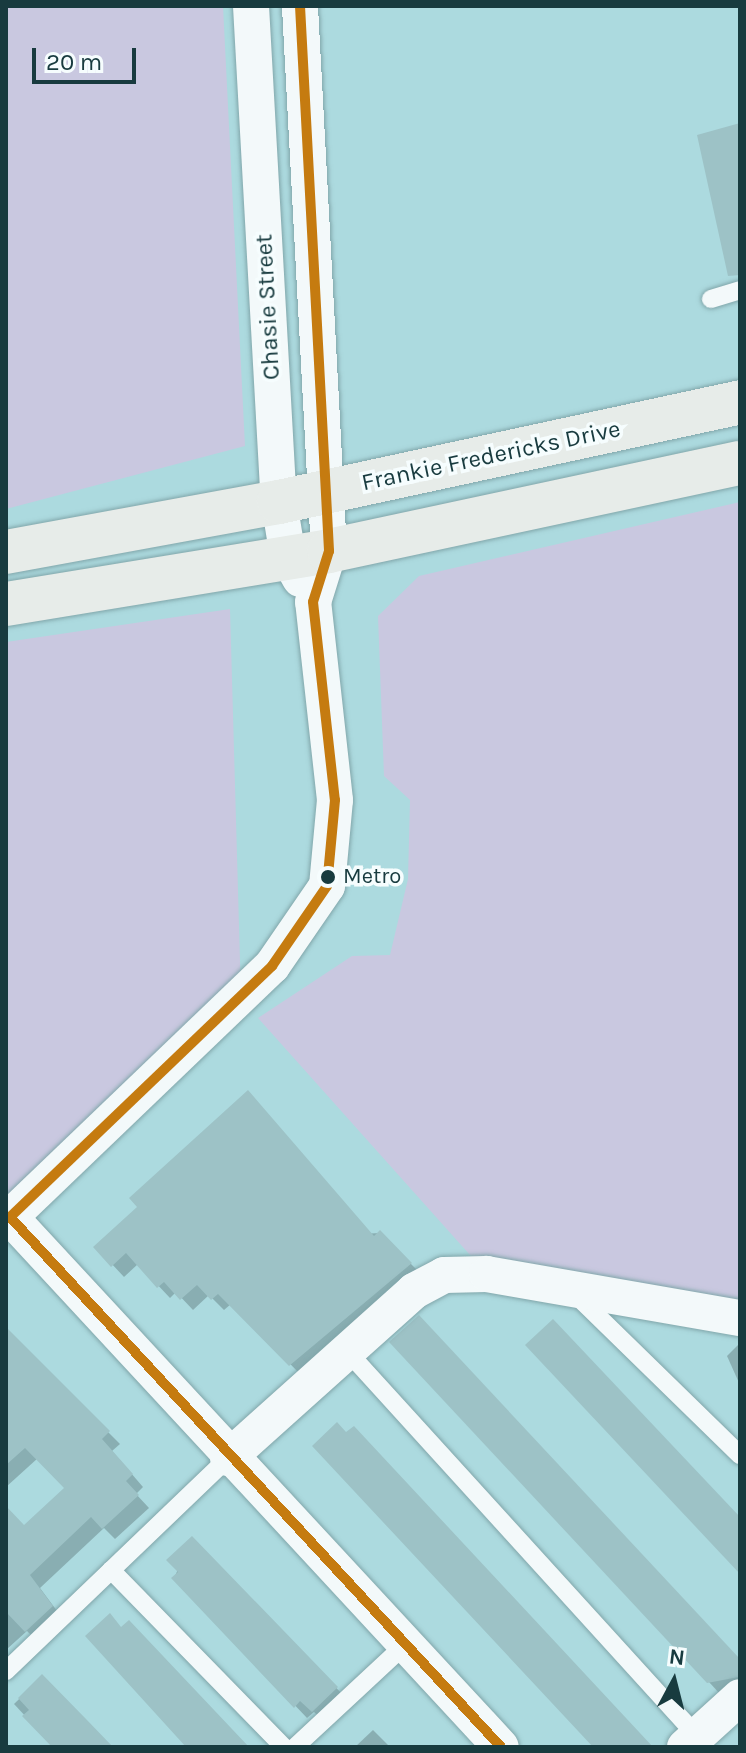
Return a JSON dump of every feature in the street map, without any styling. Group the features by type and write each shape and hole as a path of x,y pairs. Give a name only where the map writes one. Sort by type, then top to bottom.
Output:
{"main road":[{"name":"Frankie Fredericks Drive","path":"6,552 279,502 740,402"},
{"path":"6,604 308,554 740,463"}],"street":[{"name":"Chasie Street","path":"251,6 279,502 308,554"},
{"name":"Chasie Street","path":"8,1219 272,966 327,886 335,800 308,554 321,493 300,6"},
{"path":"8,1219 501,1747"},
{"path":"228,1458 414,1291 444,1275 487,1274 740,1318"},
{"path":"691,1742 740,1697"}],"lane":[{"path":"711,299 740,290"},
{"path":"572,1290 740,1455"},
{"path":"347,1351 691,1742"},
{"path":"6,1671 228,1458"},
{"path":"111,1570 284,1747"},
{"path":"295,1747 406,1644"}],"shaded area":[{"path":"6,6 223,6 245,446 6,509"},
{"path":"740,502 740,1318 487,1274 258,1018 352,956 390,955 408,879 410,800 384,776 378,616 419,576"},
{"path":"230,609 241,996 6,1214 6,642"}],"building":[{"path":"740,123 740,275 728,276 697,135"},
{"path":"248,1090 374,1236 380,1230 412,1263 289,1366 218,1294 211,1300 197,1285 180,1300 164,1282 157,1288 126,1253 111,1267 93,1247 137,1207 129,1198"},
{"path":"419,1315 740,1659 739,1677 707,1683 389,1342"},
{"path":"553,1319 740,1517 740,1574 525,1345"},
{"path":"6,1327 110,1431 102,1439 133,1474 126,1481 139,1495 102,1529 91,1517 30,1575 53,1606 25,1632 6,1612 6,1506 24,1525 64,1488 25,1448 6,1465"},
{"path":"337,1422 346,1432 354,1426 653,1747 593,1747 312,1446"},
{"path":"192,1536 338,1687 312,1712 300,1701 294,1708 171,1578 178,1572 166,1560"},
{"path":"110,1613 121,1627 129,1620 249,1747 186,1747 85,1636"},
{"path":"42,1674 113,1747 52,1747 22,1716 29,1710 18,1698"}],"transit line":[{"path":"300,6 329,551 313,602 335,800 327,886 272,966 10,1217 501,1747"}],"place":[{"name":"Metro","path":"328,877"}]}
